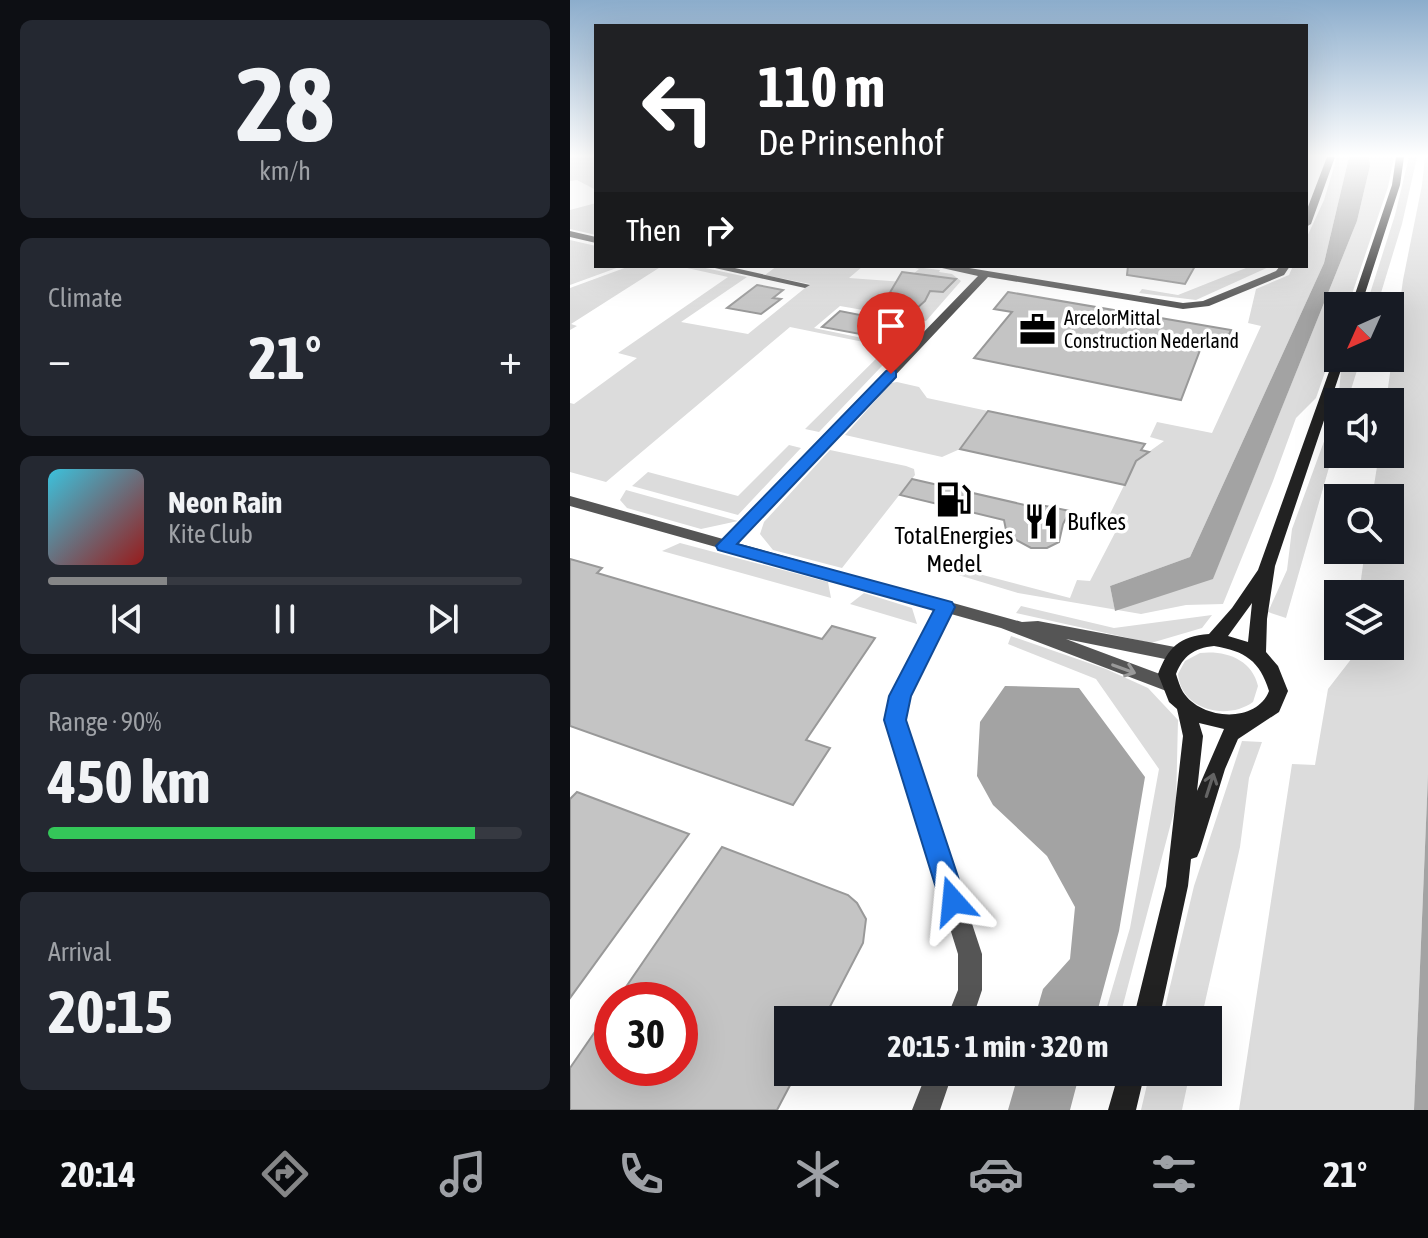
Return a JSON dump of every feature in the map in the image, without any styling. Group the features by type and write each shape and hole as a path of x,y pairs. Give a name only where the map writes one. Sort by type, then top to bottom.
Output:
{"street":[{"path":"1361,292 1388,209"},
{"path":"570,234 594,240"},
{"path":"721,268 805,285"},
{"path":"950,268 1194,306 1280,273 1284,268"},
{"path":"725,546 985,274"},
{"path":"1257,654 1258,619 1267,566 1334,372"},
{"path":"570,501 1022,628 1038,627 1175,654"},
{"path":"1214,640 1238,612 1267,566"},
{"path":"946,607 900,696 895,720 970,954 970,990 964,1006"},
{"path":"1022,628 1032,636 1169,685 1186,708 1193,736 1177,886"},
{"path":"1149,1006 1177,886 1215,769 1231,734 1264,715 1274,704 1278,691 1276,677 1257,654 1244,647 1214,640 1199,641 1175,654 1169,663 1169,685"},
{"path":"1186,708 1217,722 1249,721"},
{"path":"926,1110 935,1086"},
{"path":"1122,1110 1128,1086"}],"shaded area":[{"path":"594,209 594,235 570,229 570,210"},
{"path":"1320,209 1337,209 1324,263 1190,557 1110,586 1115,610 1018,593 955,574 960,569 1070,598 1077,580 1090,581 1117,529 1104,526 1136,461 1164,441 1150,437 1157,422 1212,433 1261,326 1248,323 1256,289 1289,275 1292,268 1308,268 1308,235"},
{"path":"1337,209 1360,209 1328,292 1324,292 1324,303 1213,579 1115,611 1110,586 1190,557 1324,263"},
{"path":"1360,209 1381,209 1353,292 1328,292"},
{"path":"1396,209 1405,209 1381,292 1370,292"},
{"path":"1417,209 1428,209 1428,775 1414,1110 1239,1110 1292,764 1315,765 1328,689 1350,660 1404,660 1404,580 1361,580 1363,564 1404,564 1404,484 1374,484 1377,468 1404,468 1404,388 1388,388 1390,372 1404,372 1404,292 1401,292"},
{"path":"570,240 594,246 594,268 617,268 570,285"},
{"path":"625,268 659,268 571,324 577,326 570,330 570,288"},
{"path":"687,268 705,268 747,277 681,322 748,334 810,284 765,275 774,268 861,268 849,278 904,282 919,269 915,268 924,268 952,274 961,281 926,321 840,306 814,328 901,346 819,432 805,429 888,347 790,327 606,482 570,472 570,403 574,404 637,358 618,353 728,277"},
{"path":"1246,268 1267,268 1196,300 1139,293 1142,289 1178,295"},
{"path":"1324,303 1325,372 1316,398 1296,418 1223,604 1186,605 1141,614 1116,610 1213,578"},
{"path":"1341,372 1357,372 1351,388 1339,388"},
{"path":"891,383 919,387 927,398 988,411 960,449 942,457 845,435"},
{"path":"1324,441 1324,468 1329,468 1286,618 1268,612 1287,570 1292,529"},
{"path":"789,445 801,448 738,515 632,486 648,472 738,496"},
{"path":"830,450 906,466 914,469 915,475 842,568 773,550 760,534 764,522"},
{"path":"626,490 738,521 701,529 627,508 620,500"},
{"path":"680,543 828,582 831,598 662,551"},
{"path":"864,593 912,608 917,624 850,604"},
{"path":"1021,606 1114,628 1212,615 1202,628 1151,643 1016,613"},
{"path":"1011,636 1106,669 1148,688 1178,720 1176,804 1123,1006 1107,1006 1130,928 1159,769 1096,679 1008,644"},
{"path":"1200,653 1228,655 1244,663 1258,686 1253,702 1231,711 1219,711 1196,704 1187,696 1178,674 1185,661"},
{"path":"1005,686 1079,688 1145,777 1119,931 1099,1006 1038,1006 1043,989 1070,959 1075,907 1047,856 993,805 977,776 980,722"},
{"path":"1242,741 1262,742 1249,778 1240,847 1204,1006 1165,1006 1194,886"},
{"path":"1428,775 1428,1110 1414,1110"},
{"path":"1015,1086 1076,1086 1070,1110 1008,1110"},
{"path":"1147,1086 1187,1086 1182,1110 1141,1110"}],"building":[{"path":"1128,268 1194,268 1185,284 1127,275"},
{"path":"902,272 956,279 943,292 930,291 925,301 887,339 822,327 840,311 875,318"},
{"path":"757,285 783,290 773,298 781,299 761,314 727,308"},
{"path":"1008,292 1231,330 1223,349 1202,345 1181,400 974,358 1012,312 994,309"},
{"path":"988,411 1145,444 1141,450 1149,452 1136,461 1125,485 960,449"},
{"path":"912,479 1038,508 1041,505 1070,511 1059,542 1047,548 1031,548 1007,535 1004,520 900,495"},
{"path":"570,559 602,568 597,573 822,639 832,626 875,638 806,740 830,748 793,805 570,726"},
{"path":"577,792 689,834 570,998 570,799"},
{"path":"722,847 848,895 866,919 863,943 830,1006 774,1006 774,1086 790,1086 777,1110 570,1110 570,1068 594,1033 594,1086 698,1086 698,982 629,982"}],"place":[{"name":"ArcelorMittal Construction Nederland","path":"1038,330"},
{"name":"TotalEnergies Medel","path":"954,499"},
{"name":"Bufkes","path":"1041,522"}],"route":[{"path":"891,374 725,546 946,607 900,696 895,720 953,901"}]}
